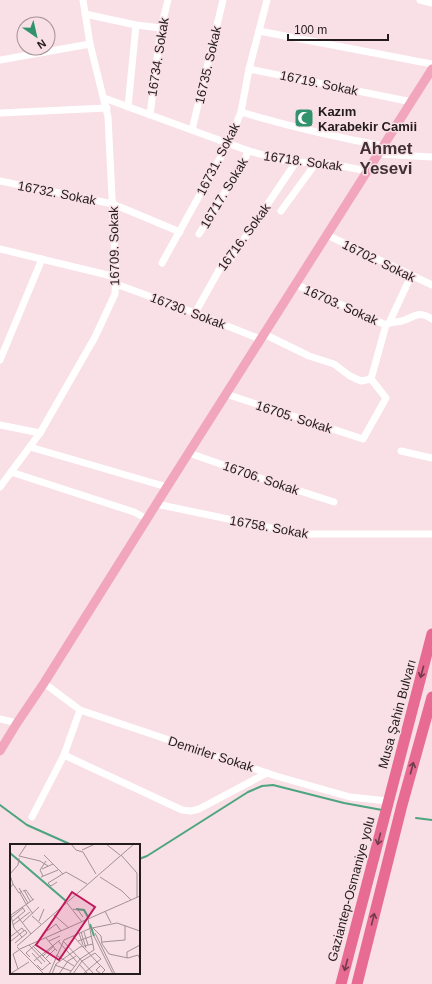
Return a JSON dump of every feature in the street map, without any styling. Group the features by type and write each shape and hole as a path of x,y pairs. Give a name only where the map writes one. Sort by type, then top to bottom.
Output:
{"highway":[{"name":"Musa Şahin Bulvarı","path":"388,801 432,634"},
{"path":"357,984 402,805 432,697"},
{"name":"Gaziantep-Osmaniye yolu","path":"341,984 388,801"}],"main road":[{"path":"0,751 16,723 44,683 166,487 367,171 382,150 432,69"}],"street":[{"name":"16709. Sokak","path":"0,486 40,433 95,337 115,294 116,280 113,204 107,108 90,44 83,0"},
{"name":"16734. Sokak","path":"150,115 161,28 168,0"},
{"name":"16735. Sokak","path":"192,130 223,0"},
{"name":"16731. Sokak","path":"162,263 228,144 241,112 249,69 267,0"},
{"path":"420,0 432,2"},
{"path":"85,14 136,25 161,28"},
{"path":"128,107 136,25"},
{"path":"259,31 432,64"},
{"path":"0,60 90,44"},
{"name":"16719. Sokak","path":"249,69 412,102"},
{"name":"16718. Sokak","path":"104,98 267,157 296,162 316,162 367,171"},
{"path":"0,113 107,108"},
{"path":"241,112 282,125 382,150 432,156"},
{"name":"16717. Sokak","path":"199,234 249,151"},
{"name":"16716. Sokak","path":"196,313 223,263 230,260 296,162"},
{"path":"282,211 316,162"},
{"name":"16732. Sokak","path":"0,181 113,204 180,232"},
{"name":"16702. Sokak","path":"327,235 432,285"},
{"name":"16730. Sokak","path":"0,249 116,280 196,313 262,336 309,356 334,364 350,376 361,381 371,379"},
{"path":"0,360 42,259"},
{"path":"371,379 387,324 411,276"},
{"name":"16703. Sokak","path":"295,284 387,324"},
{"path":"387,324 417,314 426,315 432,319"},
{"name":"16705. Sokak","path":"226,394 362,439 386,398 371,379"},
{"path":"0,425 40,433"},
{"path":"30,447 166,487"},
{"path":"401,451 432,458"},
{"name":"16706. Sokak","path":"189,453 334,502"},
{"path":"11,472 134,512 147,519"},
{"name":"16758. Sokak","path":"156,504 290,533 432,534"},
{"name":"Demirler Sokak","path":"44,683 80,710 267,773 350,797 388,801"},
{"path":"32,817 64,755 80,710"},
{"path":"0,719 16,723"},
{"path":"64,755 182,810 191,811 208,804 267,773"}],"waterway":[{"path":"140,859 147,856 248,792 262,786 273,785 344,803 382,810"},
{"path":"0,805 27,825 70,844"},
{"path":"416,818 432,820"}],"place":[{"name":"Kazım Karabekir Camii","path":"304,118"}],"district":[{"name":"Ahmet Yesevi","path":"386,158"}]}
